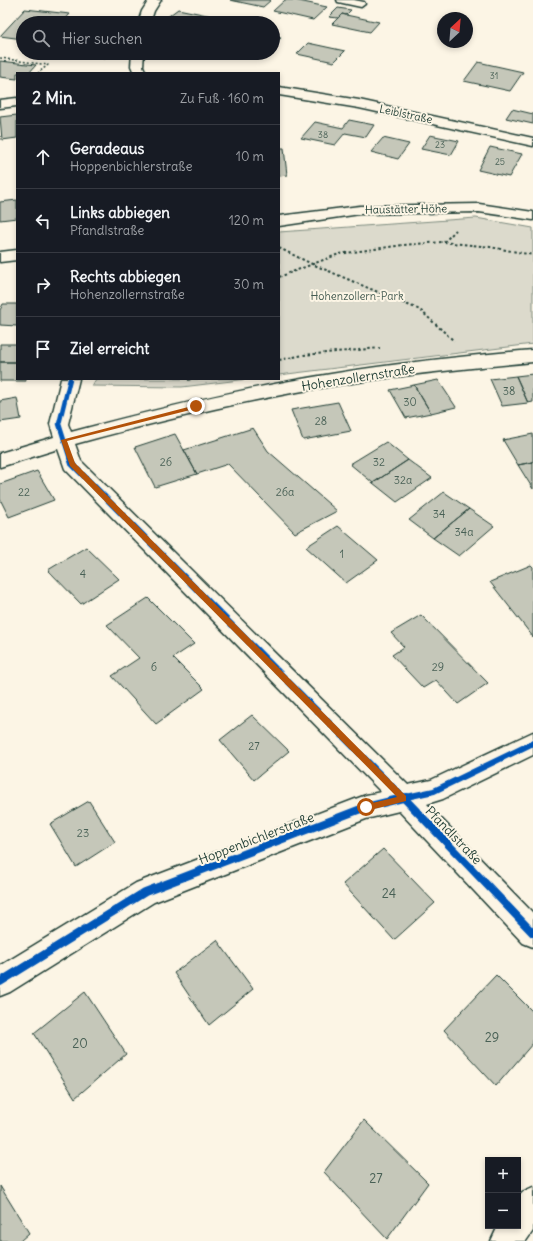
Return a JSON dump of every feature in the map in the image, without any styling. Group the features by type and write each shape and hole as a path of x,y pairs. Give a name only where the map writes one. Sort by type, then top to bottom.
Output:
{"street":[{"path":"146,16 155,0"},
{"path":"137,60 137,66 140,72"},
{"name":"Leiblstraße","path":"280,91 360,104 533,142"},
{"path":"0,104 16,102"},
{"name":"Haustätter Höhe","path":"280,221 360,210 479,208 533,216"},
{"path":"0,257 16,255"},
{"name":"Hohenzollernstraße","path":"0,460 63,440 196,406 262,392 464,361 533,356"},
{"path":"63,440 59,424 70,380"},
{"name":"Pfandlstraße","path":"63,440 72,464 404,798 533,933"},
{"name":"Hoppenbichlerstraße","path":"0,982 145,892 366,807 434,791 533,743"},
{"path":"521,1220 533,1202"},
{"path":"507,1241 515,1229"}],"lane":[{"path":"341,0 361,4"}],"path":[{"path":"0,58 48,65 39,72"},
{"path":"280,277 339,254 403,245 443,242 490,247 533,255"},
{"path":"280,248 312,264 420,310 453,340 464,361"}],"green space":[{"name":"Hohenzollern-Park","path":"476,218 533,228 533,344 280,375 280,232"},
{"path":"95,380 240,380 182,387 92,386"}],"building":[{"path":"230,0 271,0 263,7"},
{"path":"285,0 294,0 327,7 313,20 273,11"},
{"path":"338,8 351,10 346,15 342,14 338,18 329,17"},
{"path":"25,9 70,14 68,16 19,16"},
{"path":"178,9 212,16 169,16"},
{"path":"342,14 379,22 370,32 332,24"},
{"path":"16,19 16,38 0,36"},
{"path":"308,43 345,51 334,62 297,54"},
{"path":"0,61 36,65 30,72 16,72 16,79 0,77"},
{"path":"478,62 523,72 510,91 464,81"},
{"path":"512,109 533,114 533,124 506,118"},
{"path":"16,115 16,138 2,140 0,117"},
{"path":"349,120 374,125 366,137 345,133 335,145 301,138 315,122 343,128"},
{"path":"430,135 459,141 451,155 421,149"},
{"path":"383,138 409,144 398,159 371,152"},
{"path":"490,147 522,154 509,177 478,170"},
{"path":"280,148 284,148 287,175 280,176"},
{"path":"16,200 16,218 0,220 0,202"},
{"path":"3,304 16,304 16,326 0,325 0,310"},
{"path":"0,344 16,344 16,362 0,362"},
{"path":"0,362 16,362 16,380 26,380 26,381 0,381"},
{"path":"533,374 533,402 528,403 516,376"},
{"path":"516,376 528,403 502,406 490,379"},
{"path":"438,380 456,407 431,413 414,385"},
{"path":"414,385 431,413 406,418 390,390"},
{"path":"17,398 21,419 0,422 0,401"},
{"path":"338,402 351,431 303,440 291,410"},
{"path":"253,428 268,451 337,511 295,533 228,464 197,474 184,450"},
{"path":"175,434 197,474 155,487 135,447"},
{"path":"533,434 533,462 518,465 503,440"},
{"path":"386,442 408,460 373,483 350,464"},
{"path":"408,460 432,478 397,502 373,483"},
{"path":"533,462 533,489 518,465"},
{"path":"37,471 54,500 9,517 0,499 0,484"},
{"path":"444,492 469,509 433,538 409,520"},
{"path":"469,509 494,526 459,556 433,538"},
{"path":"338,526 378,560 346,583 306,547"},
{"path":"86,547 119,579 81,604 48,570"},
{"path":"531,565 533,567 533,637 490,582"},
{"path":"148,598 194,644 173,658 204,689 156,724 112,676 139,658 107,625"},
{"path":"421,615 488,683 458,704 436,680 423,688 392,655 404,647 391,633"},
{"path":"252,715 289,751 254,780 220,740"},
{"path":"89,801 115,842 76,867 50,824"},
{"path":"383,849 435,903 394,940 343,884"},
{"path":"217,940 253,989 209,1025 174,973"},
{"path":"496,975 533,1012 533,1043 496,1086 444,1030"},
{"path":"85,992 126,1054 75,1098 34,1033"},
{"path":"364,1120 428,1183 387,1239 324,1172"},
{"path":"0,1186 29,1233 20,1241 0,1241"}],"cycle path":[{"path":"70,380 59,424 72,464 404,798 533,933"},
{"path":"0,982 145,892 366,807 434,791 533,743"}],"route":[{"path":"196,406 63,440 72,464 404,798 366,807"}]}
